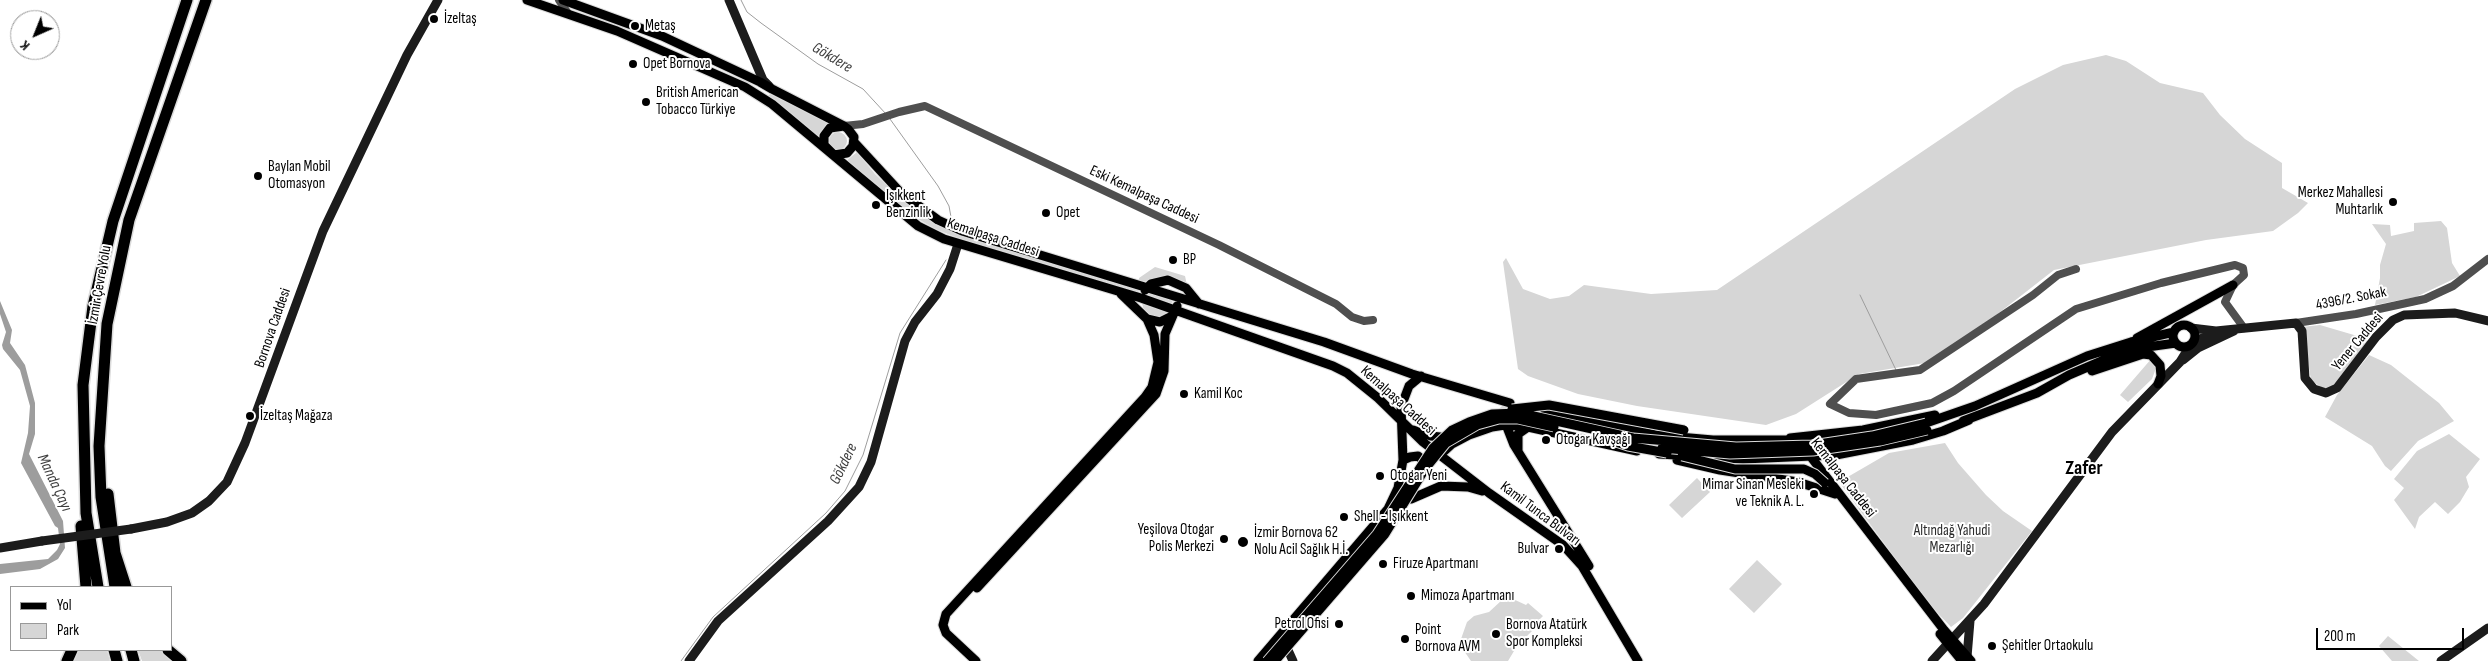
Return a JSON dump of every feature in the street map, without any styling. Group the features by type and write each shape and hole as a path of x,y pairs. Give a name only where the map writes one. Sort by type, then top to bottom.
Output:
{"highway":[{"name":"İzmir Çevre Yolu","path":"98,586 86,513 83,384 93,306 113,221 188,0"},
{"name":"İzmir Çevre Yolu","path":"115,586 100,496 99,446 109,316 129,220 206,0"},
{"path":"103,378 106,483 115,553 126,586"},
{"path":"83,384 78,496 86,586"},
{"path":"169,651 181,661"}],"main road":[{"name":"Kemalpaşa Caddesi","path":"527,0 567,12 660,48 738,83 772,104 918,226 958,244 1110,288 1140,298 1174,313 1208,321 1333,366 1364,385 1400,422 1439,456"},
{"path":"563,0 662,36 844,126 852,132 854,142 847,154 838,156 830,152 824,140 827,131 835,126 844,126"},
{"path":"729,0 763,80 772,89"},
{"name":"Bornova Caddesi","path":"0,546 131,529 167,522 192,512 210,501 227,482 245,443 323,231 408,54 437,1"},
{"path":"738,83 750,78 753,69 749,50"},
{"name":"Kemalpaşa Caddesi","path":"854,142 896,188 917,206 938,220 976,236 1324,342 1421,376 1510,403"},
{"path":"689,661 718,621 828,521 859,487 871,462 905,341 915,322 937,294 950,269 958,244"},
{"path":"976,661 946,633 943,625 946,614 1150,390 1157,372 1158,354 1154,335 1145,316 1140,298 1147,288 1160,280 1168,280 1186,288 1199,305"},
{"path":"2131,342 2233,285"},
{"path":"1110,288 1123,295 1145,316 1160,322 1174,313"},
{"path":"943,625 1156,394 1164,371 1164,339 1174,313 1176,297"},
{"name":"Yener Caddesi","path":"2296,323 2302,331 2305,378 2314,389 2326,393 2337,388 2376,337 2393,320 2404,315 2455,313 2488,321"},
{"path":"1275,661 1385,534 1435,455 1456,436 1488,421 1518,419 1607,439 1685,452 1758,454 1832,448 1880,441 1926,427 2087,356 2131,342 2174,332 2180,326 2216,331 2296,323"},
{"path":"1932,661 1970,621 2112,432 2180,360 2195,336 2191,328"},
{"path":"2180,360 2198,348 2244,328"},
{"path":"2037,394 2069,375 2104,360 2140,348 2176,344 2182,347 2191,345 2216,331"},
{"path":"2174,332 2180,360"},
{"path":"1492,414 1520,413 1592,431 1647,440 1736,447 1812,445 1969,420 2094,370 2143,354 2151,355 2160,366 2162,376 2158,384"},
{"path":"1258,661 1384,516 1394,497 1403,460 1400,412 1406,391 1412,381 1421,376"},
{"path":"1484,396 1501,407"},
{"path":"1267,661 1377,534 1426,457 1439,441 1469,422 1518,408 1549,405 1684,430 1713,440"},
{"path":"1788,439 1880,427 1975,406"},
{"name":"Kemalpaşa Caddesi","path":"1545,412 1656,436 1713,440 1788,439 1797,442 1811,457 1829,485 1944,630 1951,643 1967,660"},
{"name":"Kemalpaşa Caddesi","path":"1469,435 1503,424 1528,426 1615,448 1646,453 1743,459 1790,458 1836,455 1913,440 1943,431 1969,420"},
{"path":"1400,422 1415,431 1431,436 1452,438 1469,435"},
{"name":"Kamil Tunca Bulvarı","path":"1503,424 1645,661"},
{"path":"1518,450 1518,434 1528,426"},
{"path":"1615,448 1610,443 1610,434 1620,428"},
{"path":"1279,661 1389,534 1439,456 1452,444 1469,435"},
{"path":"1607,439 1628,446 1686,456 1725,468 1754,470 1804,469 1812,472 1829,485"},
{"path":"1743,459 1752,456 1753,449 1751,443 1745,440"},
{"path":"1646,453 1720,470 1829,485"},
{"path":"1829,485 1826,464 1836,455"},
{"path":"1403,460 1414,456 1420,457 1428,467 1426,475"},
{"name":"Kamil Tunca Bulvarı","path":"1439,456 1489,494 1545,531 1573,555 1582,566 1638,661"},
{"path":"1790,458 1811,466 1829,485 1951,643"},
{"path":"1411,499 1433,488 1450,485 1471,487 1489,494"},
{"path":"1944,630 1970,621"},
{"path":"1967,660 1970,621"},
{"path":"2440,661 2488,628"},
{"path":"1932,661 1951,643"},
{"path":"1288,650 1293,661"}],"street":[{"path":"559,0 567,12"},
{"name":"Eski Kemalpaşa Caddesi","path":"844,126 862,124 925,106 1219,245 1336,304 1352,317 1364,322 1373,320"},
{"path":"854,142 862,124"},
{"name":"4396/2. Sokak","path":"2296,323 2356,314 2425,299 2453,286 2488,259"},
{"path":"2076,269 2058,275 2033,295 1920,370 1856,379 1830,404 1849,413 1876,414 1932,403 1954,391 2076,309 2161,283 2235,265 2241,266 2244,275 2233,285 2225,302"},
{"path":"2215,295 2225,302 2244,328"}],"green space":[{"path":"2106,55 2126,61 2160,83 2203,93 2220,115 2245,139 2282,163 2282,188 2308,203 2298,213 2273,231 2206,240 2054,270 1995,316 1925,363 1859,374 1796,414 1766,425 1637,406 1578,394 1528,376 1518,369 1503,262 1506,258 1523,289 1550,299 1569,296 1584,285 1651,294 1717,290 2015,89 2063,65"},
{"path":"770,94 828,123 817,137 768,97"},
{"path":"834,132 842,132 847,137 845,148 834,150 829,145 829,137"},
{"path":"857,152 875,174 906,203 940,226 963,236 1139,290 1138,293 968,242 935,229 906,212 846,161"},
{"path":"2441,221 2447,228 2452,263 2460,276 2416,297 2375,305 2380,278 2380,265 2386,244 2372,224 2390,225 2391,236 2414,231 2414,223"},
{"path":"1155,267 1185,276 1187,285 1139,281 1139,278"},
{"path":"1147,292 1172,300 1173,305 1146,296"},
{"path":"1142,303 1171,312 1162,318 1152,318 1144,311"},
{"path":"2320,325 2371,342 2347,376 2329,389 2322,388 2311,380 2302,327"},
{"path":"2369,355 2391,365 2439,403 2454,421 2418,441 2391,471 2385,466 2372,446 2325,417 2337,395"},
{"path":"2152,358 2156,368 2152,379 2128,402 2120,395"},
{"path":"2449,434 2480,459 2466,477 2469,487 2460,502 2448,514 2435,502 2419,517 2415,529 2394,500 2404,488 2394,479 2417,451"},
{"name":"Altındağ Yahudi Mezarlığı","path":"1945,443 1958,463 1986,495 2003,511 2032,531 1963,618 1951,627 1928,603 1839,482 1889,453"},
{"path":"1697,478 1710,492 1682,518 1669,505"},
{"path":"1757,560 1782,584 1754,613 1729,589"},
{"name":"Bornova Atatürk Spor Kompleksi","path":"1513,599 1526,605 1528,603 1543,616 1539,620 1541,622 1517,646 1508,661 1471,661 1462,648 1461,639 1467,622 1474,616 1489,612 1502,600"},
{"path":"2388,636 2419,661 2392,661 2379,646"},
{"path":"75,651 107,651 110,661 71,661"},
{"path":"138,651 163,651 173,661 142,661"}],"shaded area":[{"path":"0,301 12,330 10,343 25,365 35,403 35,434 29,454 63,521 65,548 58,559 40,569 0,574 0,564 48,559 60,544 58,528 55,526 21,463 28,433 30,406 20,370 3,349 2,345 6,332 0,314"}],"waterway":[{"name":"Gökdere","path":"741,0 747,12 818,64 863,89 886,114"},
{"name":"Gökdere","path":"890,119 938,186 949,206 951,217"},
{"name":"Gökdere","path":"681,661 713,617 826,513 845,491 863,455 900,333 946,260"},
{"path":"1860,295 1896,370"}],"tunnel":[{"path":"1501,407 1507,414 1506,419"}],"place":[{"name":"İzeltaş","path":"434,19"},
{"name":"Metaş","path":"635,26"},
{"name":"Opet Bornova","path":"633,64"},
{"name":"British American Tobacco Türkiye","path":"646,102"},
{"name":"Baylan Mobil Otomasyon","path":"258,176"},
{"name":"Merkez Mahallesi Muhtarlık","path":"2393,202"},
{"name":"Işıkkent Benzinlik","path":"876,205"},
{"name":"Opet","path":"1046,213"},
{"name":"BP","path":"1173,260"},
{"name":"Kamil Koc","path":"1184,394"},
{"name":"İzeltaş Mağaza","path":"250,416"},
{"name":"Otogar Kavşağı","path":"1546,440"},
{"name":"Otogar Yeni","path":"1380,476"},
{"name":"Mimar Sinan Mesleki ve Teknik A. L.","path":"1814,494"},
{"name":"Shell - Işıkkent","path":"1344,517"},
{"name":"Yeşilova Otogar Polis Merkezi","path":"1224,539"},
{"name":"İzmir Bornova 62 Nolu Acil Sağlık H.İ.","path":"1243,542"},
{"name":"Bulvar","path":"1559,549"},
{"name":"Firuze Apartmanı","path":"1383,564"},
{"name":"Mimoza Apartmanı","path":"1411,596"},
{"name":"Petrol Ofisi","path":"1339,624"},
{"name":"Bornova Atatürk Spor Kompleksi","path":"1496,634"},
{"name":"Point Bornova AVM","path":"1405,639"},
{"name":"Şehitler Ortaokulu","path":"1992,646"}],"district":[{"name":"Zafer","path":"2084,469"}],"water label":[{"name":"Manda Çayı","path":"54,483"}]}
